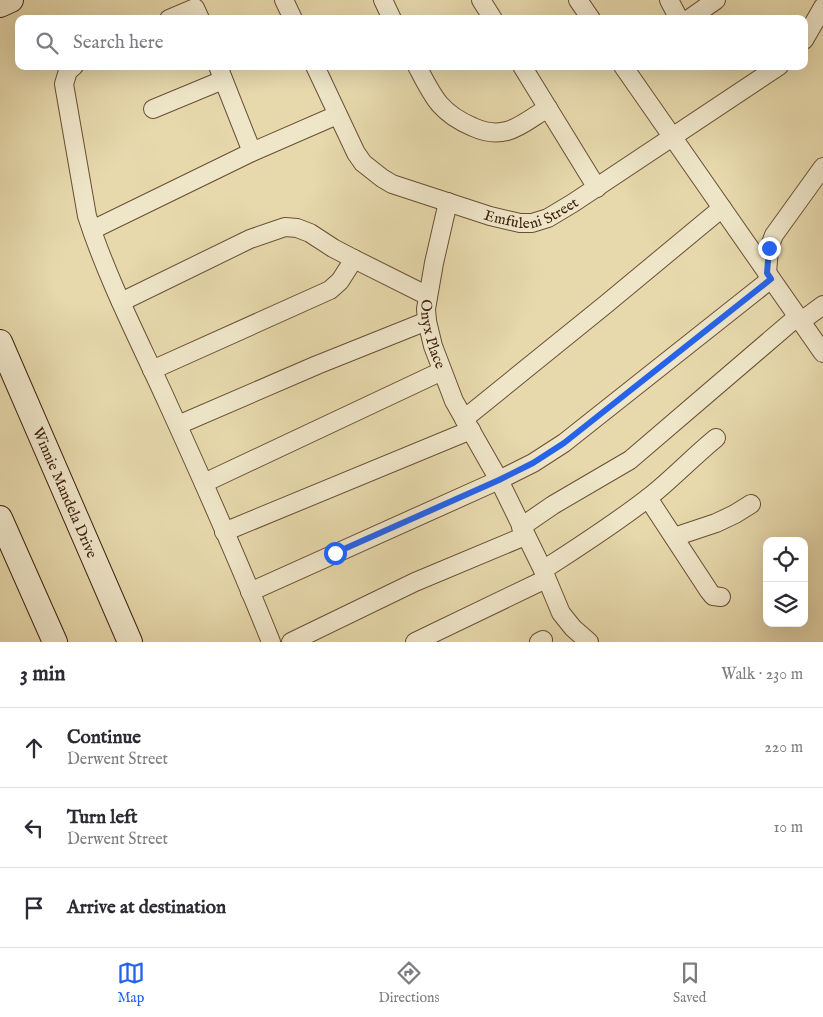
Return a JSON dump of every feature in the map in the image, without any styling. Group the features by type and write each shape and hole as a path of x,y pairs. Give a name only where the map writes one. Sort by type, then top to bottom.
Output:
{"main road":[{"path":"0,5 11,0"},
{"name":"Winnie Mandela Drive","path":"0,342 130,642"},
{"path":"0,518 55,642"}],"street":[{"path":"284,0 291,15"},
{"path":"383,0 390,15"},
{"path":"481,0 490,15"},
{"path":"578,0 588,15"},
{"path":"669,0 676,15"},
{"path":"695,15 716,0"},
{"path":"808,33 823,7"},
{"path":"180,15 196,9"},
{"path":"69,70 64,84 85,206 92,230 121,302 204,483 271,642"},
{"name":"Emfuleni Street","path":"317,70 356,153 372,171 392,184 508,221 532,223 548,218 597,188 773,70"},
{"path":"419,70 445,111 452,117 480,130 490,132 513,129 548,108"},
{"path":"524,70 597,188"},
{"path":"626,70 798,320 823,353"},
{"path":"153,109 220,73 252,152"},
{"path":"92,230 252,152 337,115"},
{"path":"769,276 769,248 774,236 823,167"},
{"path":"428,296 448,202"},
{"path":"224,532 467,425 605,305 722,208"},
{"name":"Onyx Place","path":"121,302 250,239 285,227 297,228 310,233 354,259 428,296 427,321 433,346 454,402 499,480 561,613 573,628 589,642"},
{"path":"152,370 330,290 340,280 354,259"},
{"path":"250,592 533,463 564,443 769,276"},
{"path":"290,642 523,532 553,505 630,460 798,320 823,305"},
{"path":"178,425 427,321"},
{"path":"204,483 442,372"},
{"path":"421,641 544,574 648,498 716,438"},
{"path":"648,498 709,592 713,596 722,597"},
{"path":"674,537 716,523 751,504"}],"route":[{"path":"335,553 499,480 533,463 564,443 771,279 767,273 769,248"}]}
